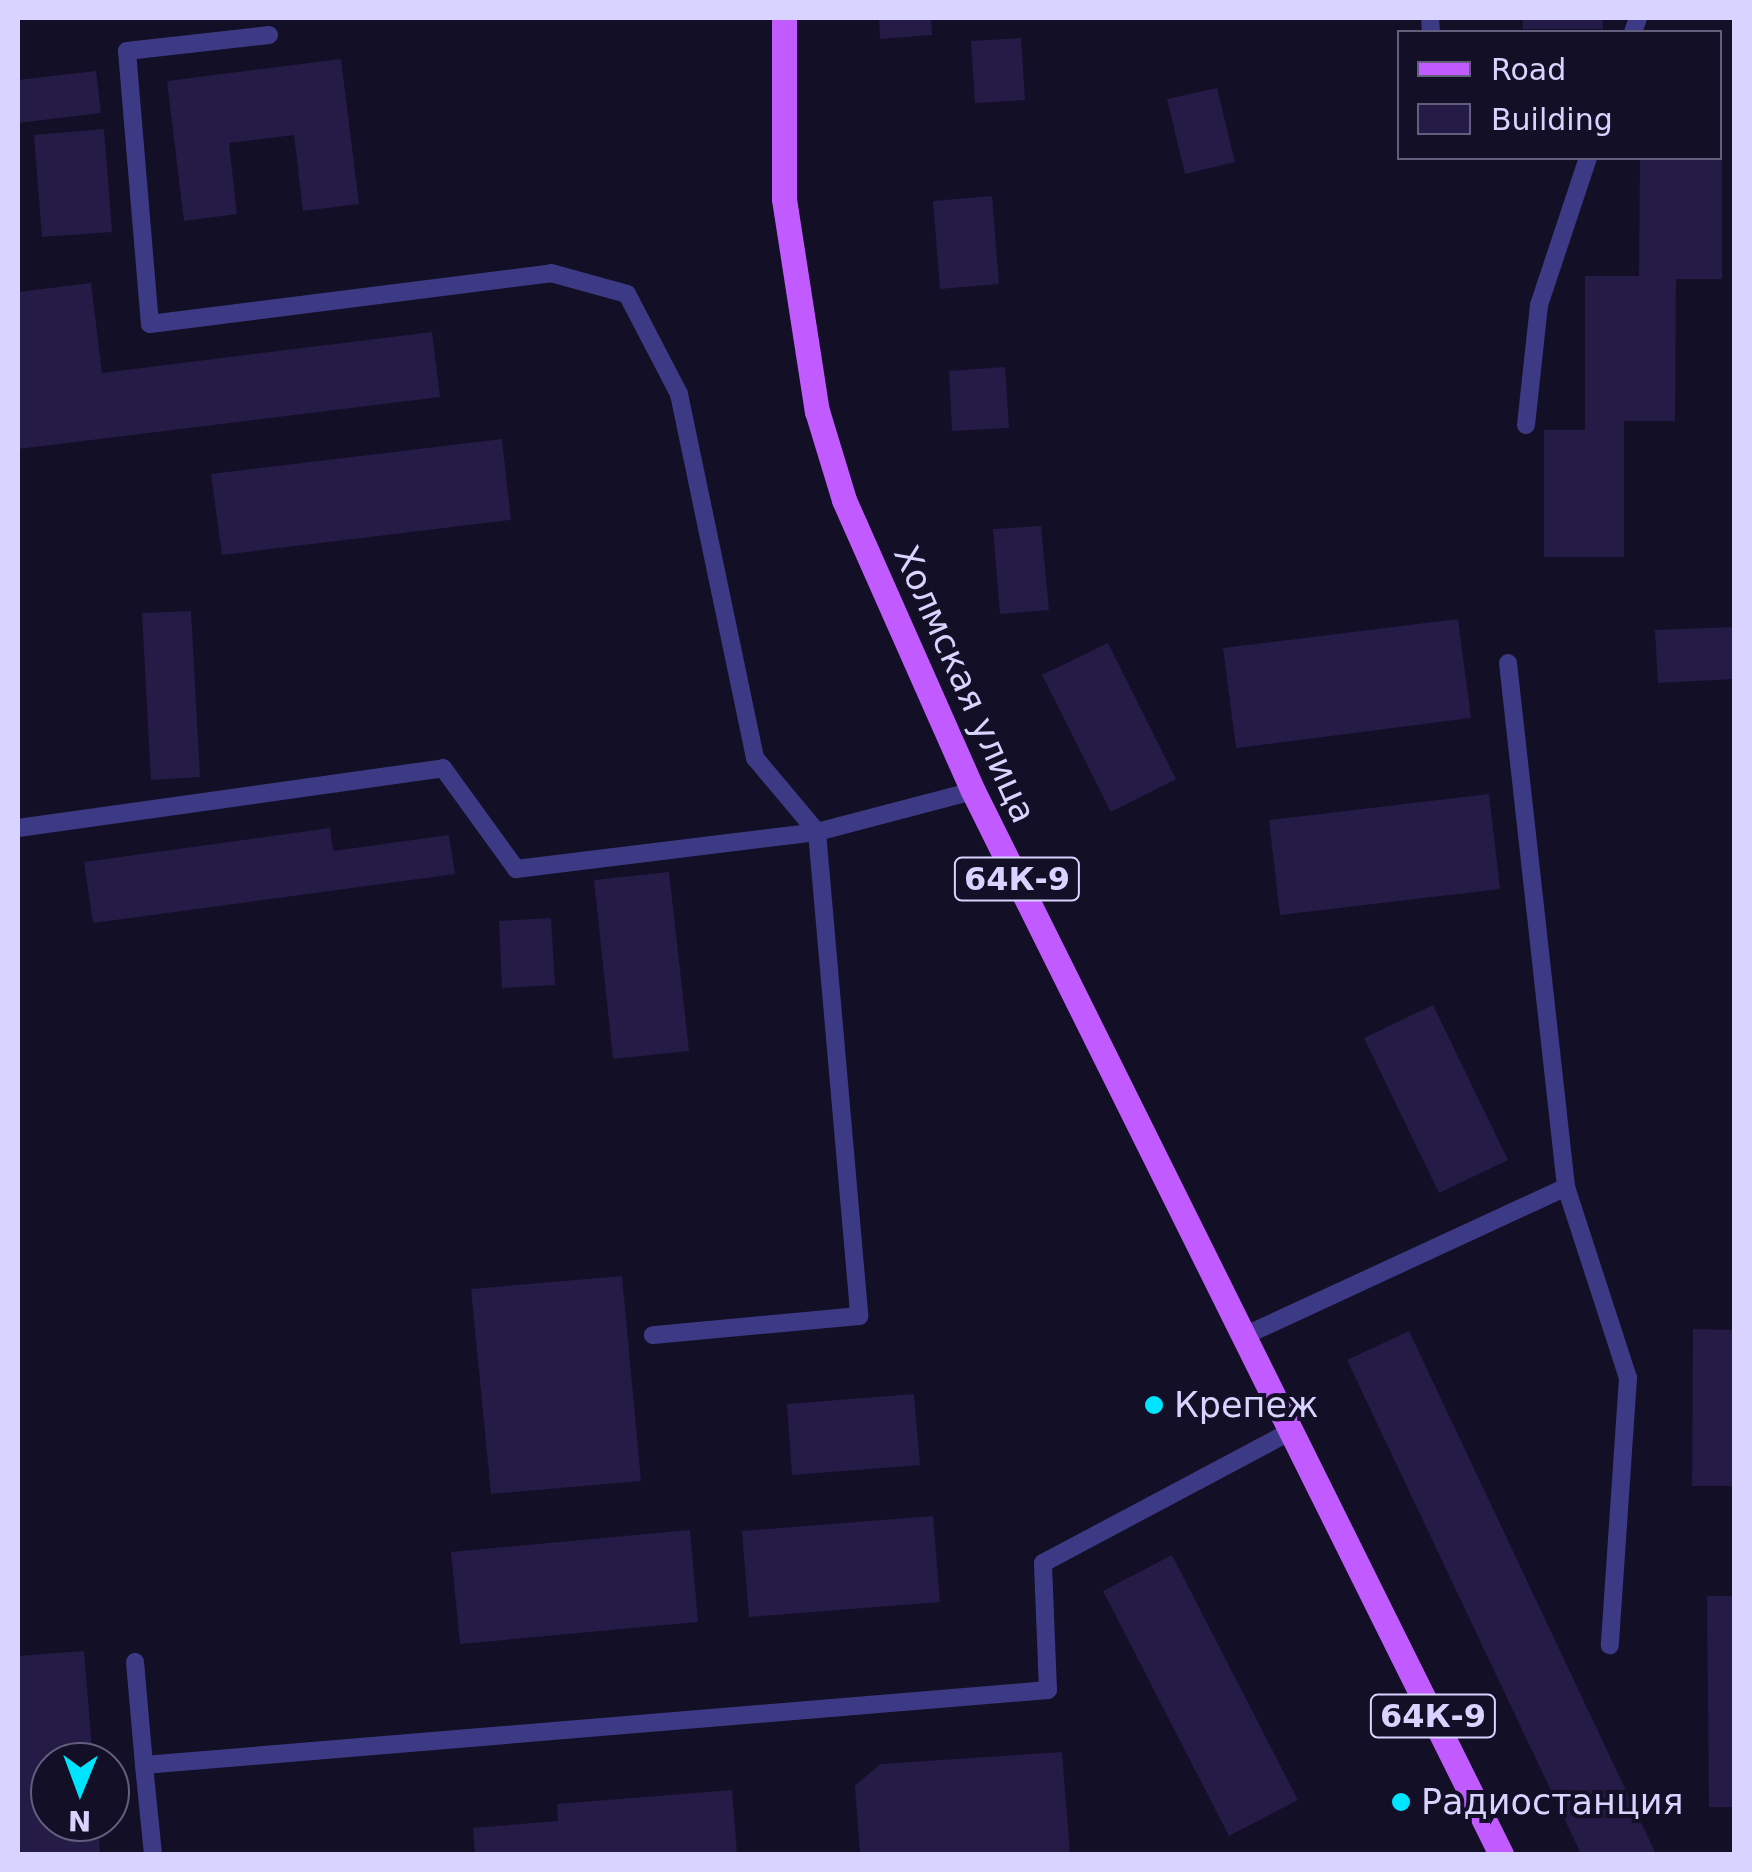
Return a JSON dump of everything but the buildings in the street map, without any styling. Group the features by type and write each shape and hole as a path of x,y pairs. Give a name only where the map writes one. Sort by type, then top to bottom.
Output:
{"main road":[{"name":"Холмская улица","path":"784,18 784,199 817,411 844,500 973,790 1501,1854"}],"lane":[{"path":"269,35 127,52 150,324 551,273 627,294 678,394 756,758 817,832 859,1316 653,1335"},
{"path":"1526,425 1540,305 1587,160"},
{"path":"1508,663 1566,1187 1628,1378 1610,1645"},
{"path":"18,828 443,768 516,869 817,832 973,790"},
{"path":"1244,1336 1566,1187"},
{"path":"144,1764 1048,1690 1044,1564 1291,1430"},
{"path":"135,1662 153,1854"}],"place":[{"name":"Крепеж","path":"1154,1405"},
{"name":"Радиостанция","path":"1401,1802"}]}
